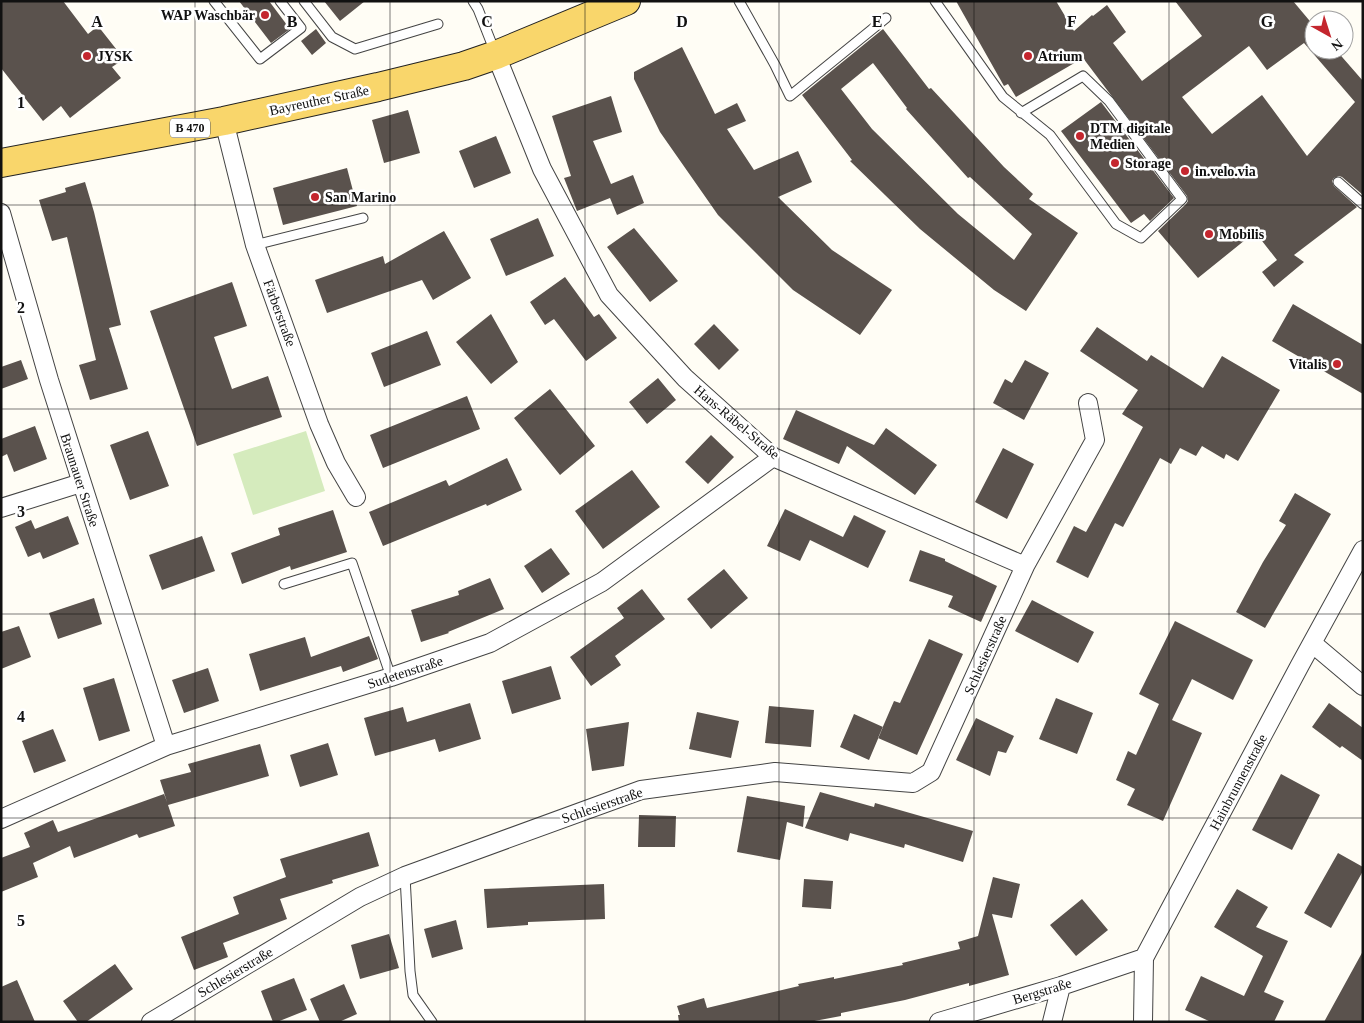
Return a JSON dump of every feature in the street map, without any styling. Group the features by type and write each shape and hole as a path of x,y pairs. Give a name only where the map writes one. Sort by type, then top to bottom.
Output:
{"main road":[{"name":"Bayreuther Straße","path":"1,163 224,121 464,66 496,55 626,1"}],"street":[{"name":"Hans-Räbel-Straße","path":"496,55 542,169 609,295 686,378 773,456 1025,566"},
{"name":"Färberstraße","path":"224,121 255,245 319,424 336,464 356,497"},
{"name":"Braunauer Straße","path":"1,213 49,380 166,746"},
{"path":"1025,566 1095,440 1088,403"},
{"name":"Sudetenstraße","path":"1,819 166,746 391,677 490,643 602,582 773,456"},
{"path":"1,508 81,483"},
{"name":"Hainbrunnenstraße","path":"1143,1022 1144,958 1363,550"},
{"name":"Schlesierstraße","path":"152,1022 360,897 405,876 641,790 776,772 913,783 931,772 1025,566"},
{"path":"1312,643 1363,686"},
{"name":"Bergstraße","path":"939,1022 1061,986 1144,958"},
{"path":"1052,1022 1061,986"}],"lane":[{"path":"214,1 260,59 301,28 280,1"},
{"path":"304,1 332,37 355,49 438,24"},
{"path":"739,1 775,64 790,96 886,18"},
{"path":"935,1 1002,98 1021,113 1050,135 1116,224 1141,238 1182,199 1109,101 1084,76 1021,113"},
{"path":"475,5 496,55"},
{"path":"1338,182 1363,204"},
{"path":"255,245 363,218"},
{"path":"284,584 352,563 391,677"},
{"path":"405,876 413,994 432,1022"}],"green space":[{"path":"306,431 325,491 253,515 233,454"}],"building":[{"path":"1,1 63,1 88,34 98,26 124,59 112,67 121,78 70,118 61,106 43,121 1,68"},
{"name":"WAP Waschbär","path":"239,1 269,1 290,29 271,43"},
{"path":"324,1 365,1 340,21"},
{"path":"956,1 1056,1 1074,31 1107,5 1126,32 1113,43 1142,81 1202,36 1175,1 1293,1 1304,14 1304,43 1267,70 1249,46 1182,97 1212,134 1262,95 1307,156 1355,102 1319,60 1345,60 1363,81 1363,195 1342,177 1334,178 1332,181 1334,186 1357,207 1294,255 1304,262 1274,287 1262,272 1277,260 1255,232 1198,278 1158,231 1186,204 1188,201 1187,196 1083,58 1016,97 1008,84 1004,86"},
{"path":"316,29 326,43 312,55 301,41"},
{"path":"883,29 929,89 931,88 1004,167 1033,194 1029,199 1078,233 1026,311 994,290 920,229 850,161 852,160 802,95","holes":["873,63 907,108 968,178 970,177 1032,234 1014,260 958,214 872,129 841,89"]},
{"path":"682,47 715,114 737,103 746,121 727,129 754,170 798,151 812,182 778,197 832,250 892,290 860,335 793,290 718,215 660,132 634,79 634,72"},
{"path":"611,96 622,132 593,141 611,184 633,175 644,203 617,215 610,198 577,211 564,178 571,176 552,116"},
{"name":"Storage","path":"1101,102 1174,198 1150,221 1144,214 1131,223 1061,131"},
{"path":"408,110 420,153 384,163 372,120"},
{"path":"496,136 511,173 474,188 459,151"},
{"name":"San Marino","path":"347,168 357,206 283,225 273,188"},
{"path":"85,182 121,325 109,328 128,389 90,400 79,365 96,360 67,237 52,241 39,200 66,192 65,188"},
{"path":"538,218 554,256 506,276 490,239"},
{"path":"634,228 678,281 650,302 607,247"},
{"path":"444,231 471,278 433,300 422,280 327,313 315,280 383,256 385,264"},
{"path":"565,277 594,317 599,314 617,338 586,361 554,319 545,325 530,302"},
{"path":"232,282 247,326 214,337 232,389 268,376 282,417 197,446 150,311"},
{"name":"Vitalis","path":"1293,304 1363,345 1363,394 1272,341"},
{"path":"491,314 518,362 491,384 456,342"},
{"path":"714,324 739,350 719,370 694,344"},
{"path":"1097,327 1147,361 1151,355 1203,388 1222,356 1280,390 1238,461 1226,454 1224,459 1202,446 1196,456 1180,448 1171,464 1160,458 1123,527 1115,523 1088,578 1056,562 1074,526 1086,532 1143,427 1122,414 1138,390 1080,351"},
{"path":"427,331 441,365 384,387 371,353"},
{"path":"21,360 28,379 1,389 1,367"},
{"path":"1025,360 1049,373 1024,420 993,403 1005,379 1012,383"},
{"path":"658,378 676,400 647,424 629,402"},
{"path":"550,389 595,446 560,475 514,418"},
{"path":"467,396 480,429 383,468 370,435"},
{"path":"796,410 874,445 886,428 937,465 915,495 847,446 839,464 783,439"},
{"path":"35,426 47,459 14,472 7,454 1,457 1,439"},
{"path":"148,431 169,486 130,500 110,445"},
{"path":"711,435 734,457 708,484 685,462"},
{"path":"1003,448 1034,464 1007,519 975,502"},
{"path":"507,458 522,490 487,506 486,504 383,546 369,512 446,480 449,486"},
{"path":"632,470 660,507 603,549 575,511"},
{"path":"1295,493 1331,514 1265,628 1236,612 1263,562 1286,525 1279,521"},
{"path":"785,509 843,537 854,515 886,531 868,568 810,540 800,561 767,546"},
{"path":"333,510 347,552 291,570 290,566 242,584 231,553 280,535 278,528"},
{"path":"68,516 79,544 43,559 40,552 28,557 15,527 31,520 35,529"},
{"path":"202,536 215,571 162,590 149,555"},
{"path":"551,548 570,574 542,593 524,566"},
{"path":"920,550 945,559 945,561 997,586 981,622 948,607 953,596 909,581"},
{"path":"724,569 748,598 711,629 687,599"},
{"path":"490,578 504,609 449,633 421,642 411,610 459,595 458,591"},
{"path":"642,589 665,619 615,656 621,665 591,686 570,657 624,618 617,608"},
{"path":"94,598 102,624 58,639 49,613"},
{"path":"1032,600 1094,632 1078,663 1015,631"},
{"path":"1175,621 1253,660 1233,700 1192,679 1172,720 1202,733 1163,821 1127,805 1135,789 1116,780 1128,751 1136,755 1159,704 1139,694"},
{"path":"19,626 31,657 1,669 1,632"},
{"path":"369,636 378,659 343,672 341,666 260,691 249,654 305,637 311,657"},
{"path":"929,639 963,654 917,755 878,738 894,701 900,703"},
{"path":"551,666 561,699 512,714 502,681"},
{"path":"208,668 219,701 184,713 172,680"},
{"path":"114,678 130,731 99,741 83,688"},
{"path":"1056,698 1093,713 1077,754 1039,739"},
{"path":"470,703 481,739 439,752 435,739 375,756 364,718 403,707 407,722"},
{"path":"1329,703 1363,728 1363,761 1342,746 1340,748 1312,727"},
{"path":"769,706 814,710 811,747 765,743"},
{"path":"697,712 739,721 731,758 689,749"},
{"path":"854,714 883,727 869,760 840,747"},
{"path":"976,718 1014,736 1006,753 998,751 990,776 956,760"},
{"path":"629,722 624,766 592,771 586,729"},
{"path":"53,729 66,761 34,773 22,741"},
{"path":"328,743 338,775 300,787 290,755"},
{"path":"260,744 269,776 168,805 175,826 139,838 137,834 74,858 70,846 33,863 38,877 1,892 1,858 30,847 24,833 53,820 58,832 164,794 167,802 160,780 191,772 188,764"},
{"path":"1281,774 1320,795 1292,850 1252,830"},
{"path":"820,792 874,807 875,803 973,831 963,862 905,844 904,848 850,833 848,841 805,828"},
{"path":"747,796 805,806 803,827 787,822 780,860 737,852"},
{"path":"639,815 676,816 675,847 638,847"},
{"path":"369,832 379,866 332,880 333,883 280,899 287,919 223,943 228,957 194,970 181,937 239,914 233,897 286,877 280,859"},
{"path":"1338,853 1363,867 1363,871 1331,928 1304,913"},
{"path":"993,877 1020,884 1012,918 992,914 1009,975 969,986 969,983 905,1000 841,1013 841,1016 809,1022 679,1022 678,1015 680,1015 677,1006 704,998 707,1008 799,986 798,984 903,965 902,963 960,949 958,942 978,936"},
{"path":"804,879 833,881 831,909 802,907"},
{"path":"604,884 605,919 528,922 528,925 487,928 484,889"},
{"path":"1237,889 1268,907 1256,927 1288,941 1264,992 1284,1001 1274,1022 1211,1022 1185,1010 1201,976 1244,996 1263,956 1214,927"},
{"path":"1082,899 1108,930 1076,956 1050,925"},
{"path":"456,920 463,949 432,958 424,929"},
{"path":"389,934 399,968 360,979 351,945"},
{"path":"1363,951 1363,1022 1324,1022"},
{"path":"115,964 133,989 86,1022 78,1022 63,1001"},
{"path":"294,978 307,1010 273,1022 261,991"},
{"path":"17,980 35,1022 1,1022 1,987"},
{"path":"344,984 357,1014 339,1022 320,1022 310,999"}],"place":[{"name":"WAP Waschbär","path":"265,15"},
{"name":"JYSK","path":"87,56"},
{"name":"Atrium","path":"1028,56"},
{"name":"DTM digitale Medien","path":"1080,136"},
{"name":"Storage","path":"1115,163"},
{"name":"in.velo.via","path":"1185,171"},
{"name":"San Marino","path":"315,197"},
{"name":"Mobilis","path":"1209,234"},
{"name":"Vitalis","path":"1337,364"}]}
